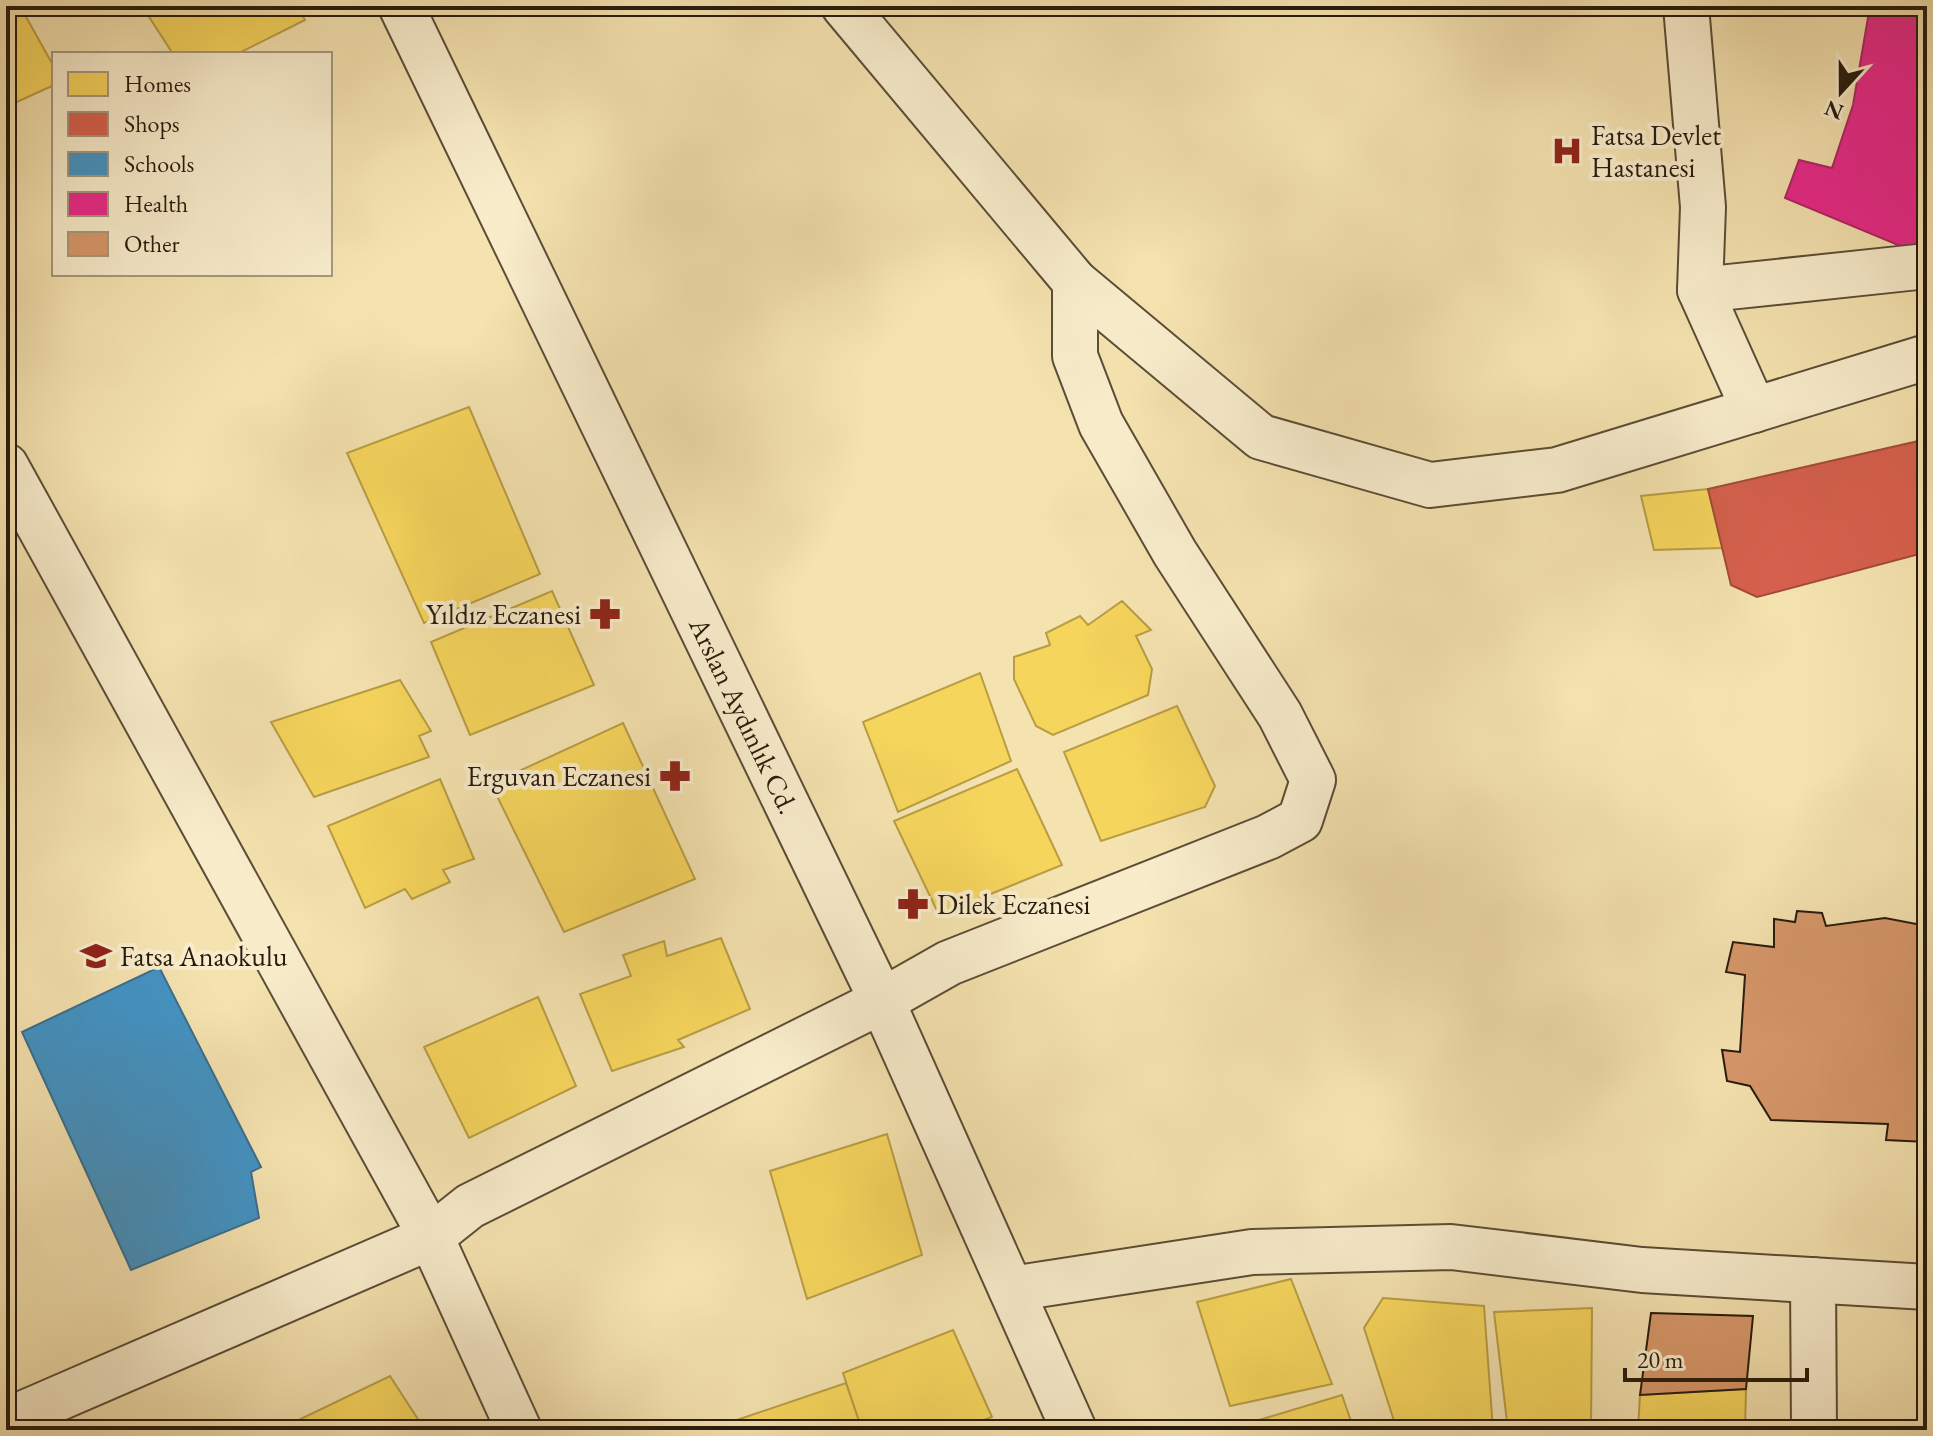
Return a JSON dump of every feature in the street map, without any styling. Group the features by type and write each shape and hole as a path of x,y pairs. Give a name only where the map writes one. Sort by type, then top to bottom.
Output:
{"street":[{"name":"Arslan Aydınlık Cd.","path":"401,6 882,1001 1074,1430"},
{"path":"844,6 1075,282 1261,437 1430,485 1557,470 1927,357"},
{"path":"1686,6 1703,207 1700,290 1754,410"},
{"path":"1700,290 1927,266"},
{"path":"6,1421 431,1237 470,1206 882,1001 949,963 1300,820 1313,780 1280,715 1175,553 1101,424 1075,356 1075,282"},
{"path":"6,466 431,1237 519,1430"},
{"path":"1011,1289 1252,1252 1451,1247 1642,1270 1927,1287"},
{"path":"1813,1280 1814,1430"}],"building: Homes":[{"path":"6,6 20,6 52,63 52,86 6,107"},
{"path":"142,6 297,6 305,20 241,52 172,52"},
{"path":"469,407 540,574 424,623 347,453"},
{"path":"1708,489 1723,548 1654,550 1641,496"},
{"path":"552,591 594,685 470,735 431,642"},
{"path":"1122,601 1151,630 1136,636 1152,669 1148,695 1053,735 1036,726 1014,679 1014,657 1050,645 1046,633 1080,616 1088,625"},
{"path":"980,673 1011,761 898,812 863,722"},
{"path":"400,680 431,731 419,736 429,757 314,797 271,722"},
{"path":"1177,706 1215,786 1205,807 1101,841 1064,752"},
{"path":"623,723 695,879 564,932 491,784"},
{"path":"1017,769 1062,865 939,915 894,821"},
{"path":"440,779 474,859 443,870 450,882 412,899 405,889 365,908 328,826"},
{"path":"721,938 750,1009 678,1040 684,1047 612,1071 580,994 631,976 623,955 664,941 667,956"},
{"path":"538,997 576,1086 469,1138 424,1047"},
{"path":"887,1134 922,1255 807,1299 770,1171"},
{"path":"1291,1279 1332,1384 1230,1406 1197,1302"},
{"path":"1383,1298 1484,1306 1493,1430 1397,1430 1364,1328"},
{"path":"1592,1308 1591,1430 1508,1430 1494,1312"},
{"path":"953,1330 992,1417 957,1430 862,1430 843,1373"},
{"path":"390,1376 425,1430 285,1430 288,1425"},
{"path":"846,1383 862,1430 730,1430 728,1423"},
{"path":"1746,1389 1745,1430 1638,1430 1640,1395"},
{"path":"1342,1395 1354,1430 1226,1430"}],"building: Shops":[{"path":"1927,439 1927,552 1757,597 1731,585 1708,489"}],"building: Schools":[{"path":"159,967 261,1167 251,1172 259,1218 131,1270 22,1032"}],"building: Health":[{"path":"1870,6 1927,6 1927,257 1785,198 1799,160 1832,168 1853,105"}],"building: Other":[{"path":"1797,911 1822,913 1826,926 1885,918 1927,926 1927,1142 1886,1140 1888,1124 1771,1120 1750,1086 1727,1081 1722,1050 1740,1052 1745,975 1726,972 1733,942 1774,947 1774,919 1795,922"},
{"path":"1651,1313 1753,1316 1746,1389 1640,1395"}],"place":[{"name":"Fatsa Devlet Hastanesi","path":"1567,151"},
{"name":"Yıldız Eczanesi","path":"605,614"},
{"name":"Erguvan Eczanesi","path":"675,776"},
{"name":"Dilek Eczanesi","path":"913,904"},
{"name":"Fatsa Anaokulu","path":"96,956"}]}
